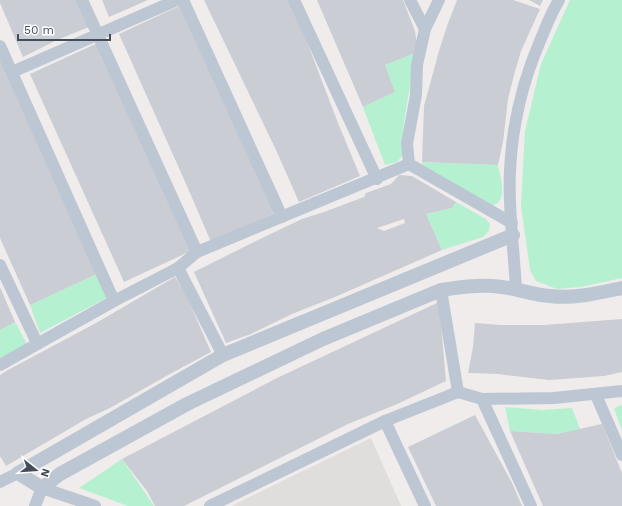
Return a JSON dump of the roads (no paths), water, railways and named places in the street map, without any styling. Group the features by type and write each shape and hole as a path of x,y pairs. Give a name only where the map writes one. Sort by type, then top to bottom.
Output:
{"street":[{"path":"82,0 197,252"},
{"path":"12,72 177,0"},
{"path":"183,0 282,217"},
{"path":"294,0 377,178"},
{"path":"410,0 425,29"},
{"path":"409,164 409,128 416,95 417,65 425,29 439,0"},
{"path":"516,289 510,171 514,132 520,97 536,50 552,12 559,0"},
{"path":"0,46 114,302"},
{"path":"0,364 178,268 197,252 409,164"},
{"path":"409,164 512,229"},
{"path":"0,482 223,355 512,229"},
{"path":"0,265 37,343"},
{"path":"178,268 223,355"},
{"path":"35,506 42,488 60,474 187,404 323,339 441,290 462,287 489,286 516,289 533,294 568,297 622,288"},
{"path":"441,290 458,392"},
{"path":"210,506 385,421 458,392 482,399 554,398 596,395 622,391"},
{"path":"596,395 622,454"},
{"path":"482,399 531,506"},
{"path":"385,421 425,506"},
{"path":"18,473 42,488 94,506"}]}
